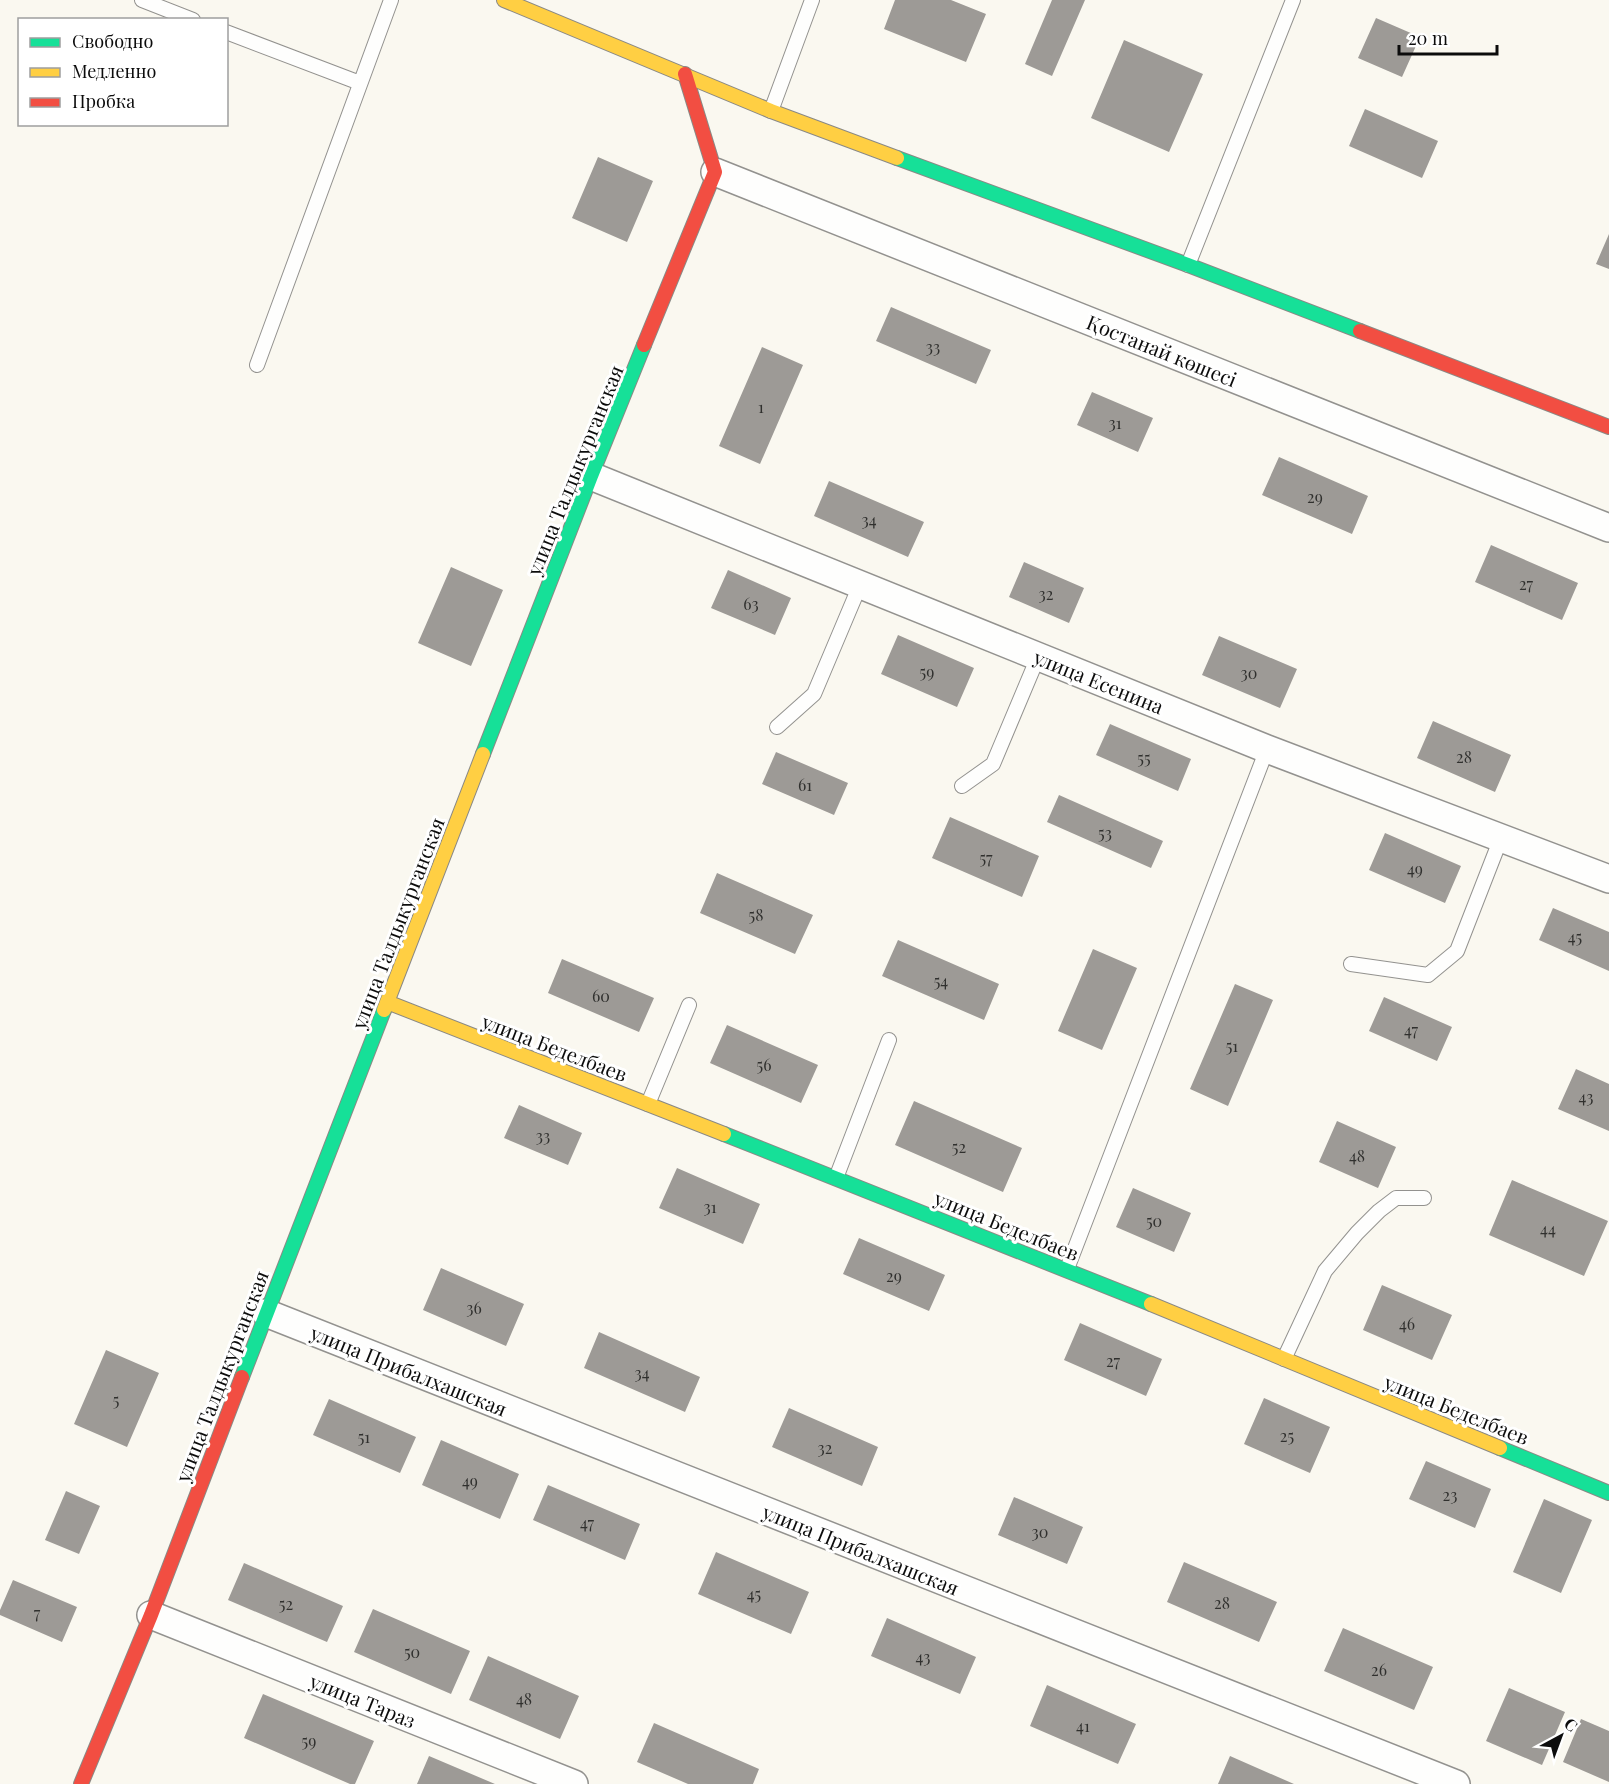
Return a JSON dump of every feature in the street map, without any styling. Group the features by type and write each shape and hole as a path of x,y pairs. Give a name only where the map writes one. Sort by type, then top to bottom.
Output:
{"street":[{"path":"504,0 771,111 1188,265 1609,427"},
{"path":"685,74 715,172"},
{"name":"улица Талдыкурганская","path":"81,1784 151,1616 266,1313 591,476 715,172"},
{"name":"Қостанай көшесі","path":"715,172 1609,528"},
{"name":"улица Есенина","path":"591,476 1267,749 1609,879"},
{"name":"улица Беделбаев","path":"387,1002 1067,1269 1609,1493"},
{"name":"улица Прибалхашская","path":"266,1313 1456,1784"},
{"name":"улица Тараз","path":"151,1616 574,1784"}],"lane":[{"path":"142,0 188,18"},
{"path":"257,365 391,0"},
{"path":"771,111 812,0"},
{"path":"1188,265 1293,0"},
{"path":"228,33 360,83"},
{"path":"777,727 814,694 860,585"},
{"path":"962,786 993,764 1038,657"},
{"path":"1067,1269 1267,749"},
{"path":"1351,964 1428,975 1457,951 1501,838"},
{"path":"648,1104 689,1005"},
{"path":"836,1178 889,1040"},
{"path":"1284,1359 1325,1271 1357,1233 1379,1210 1396,1198 1424,1198"}],"building":[{"path":"895,0 951,0 986,14 966,62 884,29"},
{"path":"1052,0 1085,0 1052,76 1025,64"},
{"path":"1376,18 1420,37 1402,77 1358,58"},
{"path":"1124,40 1203,74 1169,152 1091,118"},
{"path":"1365,109 1438,141 1422,178 1349,146"},
{"path":"598,157 653,181 627,242 572,218"},
{"path":"1609,234 1609,269 1596,264"},
{"path":"891,307 991,350 976,384 876,341"},
{"path":"762,347 803,365 760,464 719,446"},
{"path":"1092,392 1153,418 1138,452 1077,425"},
{"path":"1279,457 1368,496 1352,534 1262,495"},
{"path":"829,481 924,522 908,557 814,516"},
{"path":"1491,545 1578,583 1562,620 1475,582"},
{"path":"1024,562 1084,588 1069,623 1009,597"},
{"path":"451,567 503,590 471,666 418,643"},
{"path":"728,570 791,598 775,635 711,608"},
{"path":"898,635 974,668 957,707 881,674"},
{"path":"1219,636 1297,669 1280,708 1202,675"},
{"path":"1433,721 1511,755 1495,792 1417,758"},
{"path":"1110,724 1191,759 1178,791 1096,755"},
{"path":"776,752 848,783 834,815 762,784"},
{"path":"1059,795 1163,841 1151,868 1047,822"},
{"path":"950,817 1039,856 1022,897 932,858"},
{"path":"1385,833 1461,866 1445,903 1369,870"},
{"path":"717,873 813,915 795,954 700,913"},
{"path":"1553,908 1609,932 1609,971 1539,940"},
{"path":"898,940 999,984 984,1020 882,976"},
{"path":"1093,949 1137,968 1102,1050 1058,1031"},
{"path":"562,959 654,998 639,1032 548,993"},
{"path":"1235,984 1273,1000 1228,1106 1190,1089"},
{"path":"1384,997 1452,1027 1437,1061 1369,1031"},
{"path":"727,1025 818,1065 801,1103 710,1063"},
{"path":"1576,1069 1609,1084 1609,1131 1558,1109"},
{"path":"914,1101 1022,1148 1003,1192 895,1145"},
{"path":"519,1105 582,1133 568,1165 504,1138"},
{"path":"1337,1121 1396,1147 1378,1188 1319,1162"},
{"path":"677,1168 760,1204 743,1244 659,1208"},
{"path":"1512,1180 1608,1221 1584,1276 1489,1235"},
{"path":"1133,1188 1191,1213 1174,1252 1116,1227"},
{"path":"859,1238 945,1275 929,1311 843,1274"},
{"path":"441,1268 524,1304 506,1346 423,1310"},
{"path":"1382,1285 1452,1315 1432,1360 1363,1330"},
{"path":"1080,1323 1162,1359 1146,1396 1064,1360"},
{"path":"599,1332 700,1377 685,1412 584,1368"},
{"path":"106,1350 159,1373 127,1447 74,1424"},
{"path":"1264,1398 1330,1427 1310,1473 1244,1444"},
{"path":"329,1399 416,1437 400,1473 313,1435"},
{"path":"789,1408 878,1447 862,1486 772,1447"},
{"path":"441,1440 519,1474 500,1519 422,1485"},
{"path":"1426,1461 1491,1489 1475,1528 1409,1499"},
{"path":"548,1485 640,1524 625,1560 533,1520"},
{"path":"66,1491 100,1506 79,1554 45,1540"},
{"path":"1014,1497 1083,1527 1067,1564 998,1535"},
{"path":"1544,1499 1592,1520 1561,1593 1513,1572"},
{"path":"716,1552 809,1592 791,1634 698,1594"},
{"path":"1184,1562 1277,1602 1259,1642 1167,1602"},
{"path":"244,1563 343,1606 327,1642 228,1600"},
{"path":"13,1580 77,1607 62,1642 0,1615"},
{"path":"373,1609 470,1651 451,1694 354,1652"},
{"path":"887,1618 976,1657 960,1694 871,1656"},
{"path":"1343,1628 1433,1667 1414,1710 1324,1671"},
{"path":"488,1656 579,1696 560,1739 469,1700"},
{"path":"1047,1685 1136,1724 1118,1764 1030,1726"},
{"path":"1509,1688 1565,1712 1542,1765 1486,1741"},
{"path":"263,1694 374,1741 355,1784 350,1784 244,1738"},
{"path":"1581,1719 1609,1731 1609,1782 1563,1762"},
{"path":"654,1723 759,1769 753,1784 688,1784 637,1762"},
{"path":"429,1756 495,1784 417,1784"},
{"path":"1230,1756 1294,1784 1218,1784"}],"traffic: fast":[{"path":"897,158 1360,331"},
{"path":"483,754 644,345"},
{"path":"242,1377 384,1010"},
{"path":"724,1134 1151,1304"},
{"path":"1500,1448 1609,1493"}],"traffic: slow":[{"path":"504,0 771,111 897,158"},
{"path":"384,1010 483,754"},
{"path":"387,1002 724,1134"},
{"path":"1151,1304 1500,1448"}],"traffic: jam":[{"path":"644,345 715,172 685,74"},
{"path":"1360,331 1609,427"},
{"path":"81,1784 151,1615 242,1377"}]}
